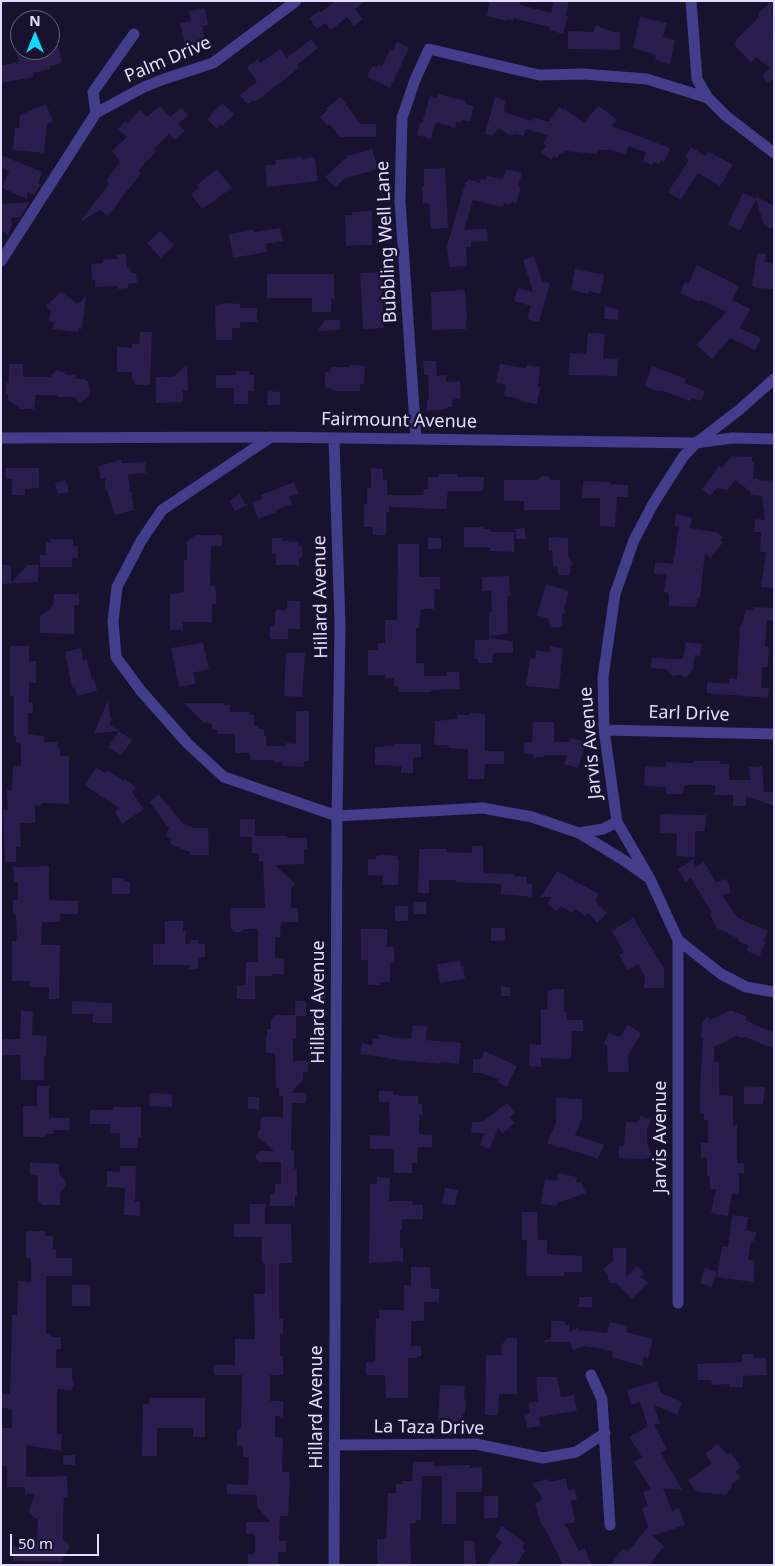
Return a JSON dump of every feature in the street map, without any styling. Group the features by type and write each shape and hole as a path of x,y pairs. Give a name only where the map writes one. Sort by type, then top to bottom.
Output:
{"street":[{"name":"Palm Drive","path":"1,261 96,113 144,87 213,63 296,1"},
{"path":"691,1 697,79 708,98 726,116 774,153"},
{"path":"96,113 93,92 134,34"},
{"name":"Bubbling Well Lane","path":"416,439 400,201 402,118 415,80 429,49 539,75 583,74 648,80 708,98"},
{"path":"696,443 774,380"},
{"path":"271,437 162,510 141,541 117,587 113,621 116,657 141,691 188,744 224,776 337,816 483,808 532,817 579,832 650,879"},
{"name":"Fairmount Avenue","path":"1,438 271,437 696,443"},
{"path":"696,443 732,438 774,439"},
{"name":"Hillard Avenue","path":"334,439 340,624 337,816 334,1565"},
{"name":"Jarvis Avenue","path":"617,822 604,730 603,677 615,594 634,540 653,504 683,457 696,443"},
{"name":"Earl Drive","path":"604,730 774,734"},
{"path":"579,832 603,828 617,822 650,879 678,940 721,974 746,987 774,992"},
{"name":"Jarvis Avenue","path":"678,940 678,1303"},
{"path":"591,1375 602,1399 610,1525"},
{"name":"La Taza Drive","path":"334,1445 476,1444 543,1458 576,1452 605,1433"}],"building":[{"path":"335,1 365,1 355,9 363,19 354,26 347,17 331,30 325,23 317,29 309,18 319,11 321,12"},
{"path":"490,1 520,1 520,5 551,13 554,1 569,1 566,16 568,17 563,34 549,30 549,27 513,18 513,21 508,19 507,21 487,16"},
{"path":"772,1 774,78 768,83 762,76 770,68 756,57 751,63 735,44 737,39 759,17 759,13"},
{"path":"205,8 208,25 202,26 205,42 185,46 180,23 191,21 189,11"},
{"path":"640,17 667,23 663,37 675,40 670,64 655,60 656,55 633,48"},
{"path":"596,25 612,32 620,32 620,50 568,49 568,31 593,32"},
{"path":"311,39 318,48 297,65 299,68 255,102 254,100 246,103 240,95 257,82 247,68 248,66 258,59 260,63 280,49 287,58"},
{"path":"397,42 409,48 390,88 367,77 372,66 376,68 378,64 382,66 390,50 393,51"},
{"path":"60,54 62,63 50,66 50,69 33,73 34,77 1,83 1,66 19,62 18,60 60,60"},
{"path":"438,94 466,101 466,104 474,106 470,121 461,120 461,123 457,121 455,128 436,122 431,139 417,135 430,96 437,98"},
{"path":"341,97 360,124 376,124 376,137 340,137 320,117 328,110 326,108"},
{"path":"495,97 505,100 504,112 532,121 533,117 549,122 559,107 563,110 564,108 584,123 598,106 617,119 612,126 670,148 665,161 661,160 659,164 653,162 652,165 643,161 646,153 629,146 625,155 612,150 597,150 597,154 565,151 563,154 561,152 557,158 554,156 551,160 541,152 546,146 543,144 548,135 526,129 524,136 515,134 510,136 499,128 493,136 485,134"},
{"path":"222,103 234,114 223,126 221,124 217,129 207,119"},
{"path":"46,104 53,122 47,124 44,153 13,150 15,128 19,128 20,115"},
{"path":"160,106 170,117 181,108 188,116 178,124 185,131 175,140 169,134 154,149 156,151 138,171 141,173 108,216 100,210 82,221 109,183 106,181 120,162 112,151 127,137 118,129 140,110 147,117"},
{"path":"691,147 705,156 708,151 733,165 720,186 698,173 681,200 668,192 689,160 685,157"},
{"path":"372,149 378,169 346,178 335,187 325,177 347,156"},
{"path":"1,155 42,172 38,183 41,184 34,195 27,192 27,199 2,188 9,171 1,167"},
{"path":"302,157 302,159 315,157 318,181 267,187 265,166 276,164 275,160"},
{"path":"445,168 448,228 431,229 429,204 423,203 424,169"},
{"path":"217,169 232,188 202,209 191,194 199,188 197,185"},
{"path":"506,169 522,173 518,187 521,187 516,204 511,202 510,205 504,203 503,207 473,200 464,230 487,229 488,241 471,242 471,247 466,247 467,266 449,267 447,246 466,181 468,182 468,179 480,183 481,179 486,180 487,176 503,179"},
{"path":"743,193 756,199 755,196 774,206 774,223 771,229 764,225 756,200 740,230 728,224"},
{"path":"28,202 20,217 11,218 12,225 8,236 1,230 1,204"},
{"path":"372,211 372,245 346,246 345,215 352,215 352,212"},
{"path":"280,228 283,241 266,244 267,252 233,258 229,234"},
{"path":"160,231 174,245 161,258 147,243"},
{"path":"757,253 766,254 765,262 774,264 774,289 752,286"},
{"path":"126,254 127,268 130,268 131,273 136,273 137,283 128,284 128,288 118,289 118,286 95,287 95,280 92,280 91,264 103,263 103,260 117,259 117,255"},
{"path":"534,256 542,281 550,283 539,322 527,319 531,306 514,301 518,288 533,292 523,260"},
{"path":"697,265 739,286 732,300 750,309 740,328 761,338 755,350 730,338 712,359 696,345 726,312 701,300 700,302 680,293 685,282 688,284"},
{"path":"575,269 604,275 601,294 589,291 588,294 571,290"},
{"path":"381,272 384,328 363,329 360,273"},
{"path":"267,274 334,274 334,299 331,299 331,312 312,312 312,298 267,298"},
{"path":"465,290 466,329 432,330 431,292"},
{"path":"61,292 78,304 86,296 82,329 78,328 78,332 53,329 54,322 48,321 51,311 46,306"},
{"path":"240,304 240,308 257,308 257,322 242,322 240,323 240,328 232,328 232,340 216,340 215,305"},
{"path":"605,307 619,309 618,320 604,319"},
{"path":"325,320 340,320 340,330 317,331"},
{"path":"140,332 152,332 150,385 135,385 135,381 132,379 132,372 117,372 117,347 132,348 132,344 139,344"},
{"path":"588,333 605,334 603,358 618,359 617,376 568,375 570,353 586,354"},
{"path":"423,361 436,361 437,376 446,375 446,382 460,381 461,398 452,400 452,407 427,411 427,400 429,400 428,375 424,375"},
{"path":"9,364 23,364 23,377 50,377 57,370 66,375 75,375 76,379 84,379 88,382 90,395 80,403 75,397 36,395 34,409 19,409 19,405 15,405 8,400 8,394 6,394 6,383 9,383"},
{"path":"500,364 526,368 527,365 540,367 538,387 540,387 537,404 504,396 506,385 496,383"},
{"path":"187,365 188,390 183,390 183,402 156,403 156,377 173,377"},
{"path":"350,365 365,366 364,384 360,384 360,391 336,391 325,387 325,372 330,372 331,367 350,367"},
{"path":"652,366 686,379 684,383 705,391 701,401 692,398 690,401 644,386"},
{"path":"236,371 249,371 249,375 254,375 254,391 248,391 248,404 234,404 234,388 216,388 216,375 236,375"},
{"path":"268,391 280,392 280,405 267,405"},
{"path":"732,456 752,457 752,462 754,462 753,478 764,481 774,480 774,588 761,587 766,552 760,552 761,532 754,532 755,519 765,520 762,496 751,495 751,492 735,480 727,490 717,488 710,496 702,489 719,466 722,468"},
{"path":"121,460 122,463 145,462 146,473 128,474 130,491 134,494 132,496 134,510 114,515 108,492 105,488 105,478 101,479 98,466"},
{"path":"5,468 39,468 39,488 25,489 25,495 12,495 12,479 6,479"},
{"path":"371,468 383,469 383,480 387,480 387,495 423,495 424,489 428,489 428,477 439,477 439,474 457,474 457,477 484,477 483,491 448,491 446,509 389,507 389,512 386,512 386,535 373,535 373,527 364,527 364,504 367,504 367,488 371,488"},
{"path":"542,476 548,476 551,480 560,480 560,510 524,510 524,501 504,501 504,480 538,480"},
{"path":"66,480 69,492 58,494 55,483"},
{"path":"583,481 628,485 628,497 617,497 615,527 600,526 600,498 582,498"},
{"path":"294,482 299,494 289,497 292,504 258,519 252,502 262,499 261,495"},
{"path":"240,494 246,505 235,511 229,501"},
{"path":"676,514 692,518 690,528 716,532 723,537 720,540 723,542 711,558 705,554 700,598 698,598 696,607 669,606 669,593 664,592 666,575 654,574 655,562 673,564 679,527 674,526"},
{"path":"464,527 483,527 483,529 491,529 491,532 514,532 514,552 490,551 490,548 484,547 464,547"},
{"path":"525,528 525,539 516,539 515,529"},
{"path":"195,535 222,535 222,546 211,546 210,586 215,586 216,595 216,604 212,604 212,622 183,622 183,630 170,630 170,594 184,592 184,560 187,560 187,542"},
{"path":"549,537 568,538 568,556 572,563 570,575 558,575 558,567 553,566 552,551 549,551"},
{"path":"272,538 283,538 283,541 299,542 299,546 302,546 302,557 299,557 299,565 276,565 276,554 272,554"},
{"path":"428,538 441,538 441,549 428,549"},
{"path":"51,539 73,539 73,546 78,546 78,558 72,558 72,567 40,567 40,555 46,555 46,542 51,542"},
{"path":"398,544 419,544 419,577 440,577 440,589 435,589 434,609 421,609 419,628 416,628 416,663 424,663 424,676 447,676 447,672 459,672 460,689 431,690 431,692 398,692 398,686 394,686 394,678 385,678 385,675 368,675 368,650 378,650 378,643 385,643 385,620 397,620"},
{"path":"1,565 11,565 11,583 28,565 39,565 38,582 1,584"},
{"path":"509,576 510,596 507,596 508,634 489,636 489,612 492,612 491,591 482,591 482,577"},
{"path":"546,584 569,591 564,609 566,612 562,615 563,627 550,628 549,619 537,615"},
{"path":"54,594 79,594 79,605 74,605 74,634 40,633 40,617 53,606"},
{"path":"287,601 300,601 300,629 288,629 288,639 270,639 270,626 275,626 275,612 277,610 287,610"},
{"path":"753,607 773,608 773,621 767,620 765,647 769,647 768,667 762,667 761,688 769,688 768,698 707,693 707,682 729,684 729,678 737,679 740,625 742,625 746,609 753,610"},
{"path":"489,638 513,641 513,653 493,653 492,663 478,663 478,659 474,659 475,640 489,640"},
{"path":"686,642 702,644 700,656 695,655 693,669 688,676 672,676 666,669 651,668 652,658 683,659"},
{"path":"203,643 209,669 193,673 196,684 179,687 171,648"},
{"path":"10,646 29,646 29,661 36,661 36,683 29,683 29,703 33,703 33,713 28,713 28,734 44,736 44,742 57,742 60,756 69,756 69,804 41,803 41,805 35,806 35,823 20,823 21,847 16,847 16,862 5,862 3,810 8,810 7,790 12,790 13,766 21,766 21,744 16,743 16,736 14,736 14,696 10,696"},
{"path":"550,646 563,648 559,689 526,686 530,658 535,659 536,650 549,652"},
{"path":"81,648 83,660 87,659 97,691 77,696 75,687 72,688 65,652"},
{"path":"286,653 305,653 302,697 284,696"},
{"path":"108,700 110,717 112,718 110,725 119,731 94,733"},
{"path":"184,703 224,703 224,705 230,705 230,712 250,712 250,715 254,715 254,726 258,726 258,729 264,729 266,746 285,746 286,743 296,744 296,711 309,711 309,761 304,761 304,767 283,766 282,762 273,762 273,760 250,760 250,753 235,753 235,734 217,734 217,730 212,730 212,724 203,722"},
{"path":"470,713 485,714 485,751 504,751 504,764 485,764 484,779 468,779 468,749 434,745 435,721 457,719 457,715 470,715"},
{"path":"554,722 554,742 570,742 571,738 586,742 578,768 564,764 567,755 544,755 544,757 534,758 532,754 524,754 524,742 532,742 533,723"},
{"path":"119,731 132,740 121,756 108,747"},
{"path":"393,744 421,744 421,757 413,757 413,773 401,773 401,766 375,765 375,747 393,746"},
{"path":"694,761 720,761 720,764 729,764 729,780 750,780 749,767 762,766 764,792 774,792 774,806 746,796 746,806 733,806 733,795 715,795 715,785 685,785 683,794 666,794 666,787 644,786 645,766 666,767 666,762 694,763"},
{"path":"96,767 105,773 107,770 124,781 125,779 136,787 132,792 144,809 122,824 115,812 119,808 84,785"},
{"path":"159,794 182,823 194,828 208,828 209,855 190,855 190,852 170,844 172,839 166,836 169,828 149,802"},
{"path":"660,814 706,815 705,831 695,831 695,857 676,856 677,834 660,833"},
{"path":"240,819 255,819 255,836 307,838 307,849 304,849 304,864 275,865 295,884 291,888 291,908 298,908 298,922 281,922 280,937 275,937 275,958 284,958 284,974 255,976 255,999 237,999 237,986 246,985 246,962 258,962 258,929 244,929 241,932 234,932 231,928 230,908 265,908 263,861 259,861 259,853 252,853 252,837 240,837"},
{"path":"472,846 483,846 484,873 514,874 514,876 527,877 527,884 532,884 532,897 501,894 501,884 455,882 456,880 429,880 429,893 418,893 419,849 447,849 447,852 472,853"},
{"path":"376,856 398,856 398,885 382,885 383,876 368,875 368,859 376,859"},
{"path":"694,859 694,868 704,862 716,882 727,879 731,893 722,895 738,918 768,931 764,941 766,942 759,957 746,950 749,946 738,941 739,939 717,928 710,914 712,913 691,878 685,882 678,869"},
{"path":"49,866 49,900 78,901 78,914 60,914 60,922 42,922 41,945 60,945 59,999 49,999 49,987 29,987 29,981 12,981 12,941 16,941 17,935 16,914 13,914 13,900 18,900 18,882 14,882 13,867"},
{"path":"557,871 599,894 595,901 607,913 597,923 588,913 585,916 575,909 572,913 561,906 557,911 547,904 552,897 541,897"},
{"path":"112,878 124,878 124,882 130,882 130,894 112,894"},
{"path":"413,902 426,902 426,914 414,914"},
{"path":"395,906 408,906 408,921 395,921"},
{"path":"633,918 664,968 664,988 644,988 645,977 638,964 628,970 619,955 624,952 612,931"},
{"path":"165,921 183,921 183,931 186,931 185,944 190,944 190,940 198,940 198,944 205,944 205,957 198,957 198,969 189,969 189,965 153,965 153,944 165,944"},
{"path":"491,928 505,928 505,940 491,941"},
{"path":"361,929 387,929 387,947 394,947 394,963 390,963 390,982 380,982 380,985 368,985 368,960 361,960"},
{"path":"460,961 461,967 463,966 465,979 440,983 437,964"},
{"path":"501,987 510,987 510,996 501,996"},
{"path":"564,989 564,1012 567,1012 567,1020 583,1020 583,1031 572,1031 571,1059 541,1058 541,1067 529,1066 530,1044 541,1045 541,1009 547,1009 548,990"},
{"path":"72,1001 112,1003 112,1023 93,1023 93,1014 72,1014"},
{"path":"295,1001 306,1001 306,1016 296,1016 296,1039 293,1039 293,1061 308,1061 308,1072 303,1072 303,1080 291,1093 306,1093 306,1103 292,1103 291,1151 294,1151 294,1169 297,1169 297,1195 295,1195 295,1206 270,1206 270,1194 275,1194 275,1184 281,1184 281,1162 259,1162 256,1159 256,1154 260,1151 274,1151 258,1137 258,1131 260,1129 261,1117 283,1117 283,1096 279,1096 279,1088 276,1088 275,1053 266,1053 266,1037 267,1029 271,1029 274,1015 295,1015"},
{"path":"731,1010 747,1017 745,1020 774,1033 774,1049 746,1037 736,1036 714,1047 714,1062 719,1062 719,1095 733,1096 733,1125 737,1125 737,1163 744,1163 744,1173 739,1173 739,1194 732,1194 728,1216 711,1213 716,1189 710,1189 710,1176 707,1176 707,1157 701,1157 701,1143 708,1143 708,1120 704,1120 704,1114 700,1114 700,1089 702,1022 707,1017 710,1020"},
{"path":"21,1011 33,1011 32,1035 47,1036 46,1056 44,1056 44,1080 21,1080 20,1055 1,1055 1,1039 20,1039"},
{"path":"628,1024 641,1034 628,1056 629,1072 608,1072 607,1045 604,1044 609,1033 620,1037"},
{"path":"413,1025 427,1026 426,1040 461,1043 459,1064 399,1060 360,1054 362,1043 372,1045 373,1038 378,1039 379,1034 411,1039"},
{"path":"485,1051 517,1066 507,1087 498,1082 499,1080 483,1073 473,1073 473,1059 481,1059"},
{"path":"37,1086 49,1086 49,1118 70,1118 69,1130 53,1130 53,1134 45,1134 45,1137 23,1137 23,1106 37,1106"},
{"path":"744,1086 765,1087 763,1104 744,1104"},
{"path":"379,1091 393,1091 393,1095 399,1096 418,1096 418,1104 422,1104 422,1115 419,1115 419,1134 432,1135 432,1147 418,1147 417,1163 412,1163 412,1173 394,1173 394,1149 370,1149 370,1135 390,1136 389,1102 379,1102"},
{"path":"150,1093 172,1094 172,1107 149,1106"},
{"path":"248,1097 259,1097 259,1109 248,1109"},
{"path":"556,1098 582,1099 582,1119 575,1135 604,1145 598,1159 547,1143 556,1123"},
{"path":"507,1103 515,1113 510,1117 515,1123 502,1134 498,1128 490,1149 480,1145 484,1133 471,1133 472,1122 482,1122"},
{"path":"113,1107 141,1107 141,1137 138,1137 138,1148 120,1148 120,1134 110,1133 110,1124 90,1124 90,1110 113,1110"},
{"path":"641,1116 651,1120 647,1129 647,1142 652,1156 645,1159 619,1158 619,1146 624,1146 626,1122 638,1122"},
{"path":"30,1162 59,1164 59,1174 66,1181 66,1186 60,1192 60,1205 41,1205 41,1203 38,1203 38,1175 30,1175"},
{"path":"120,1166 136,1166 135,1202 140,1202 140,1216 124,1215 125,1188 107,1187 107,1171 120,1172"},
{"path":"558,1173 577,1177 576,1182 582,1183 586,1193 557,1203 556,1206 541,1204 545,1179 557,1181"},
{"path":"377,1177 390,1178 389,1201 413,1201 412,1205 423,1205 423,1219 402,1219 400,1248 403,1248 403,1261 369,1263 370,1184 377,1184"},
{"path":"445,1188 458,1190 455,1205 442,1204"},
{"path":"250,1204 265,1204 265,1224 291,1224 292,1263 279,1263 279,1319 283,1319 283,1334 280,1334 280,1356 283,1356 283,1375 270,1375 270,1401 283,1401 283,1417 275,1416 275,1437 283,1437 282,1472 289,1472 290,1483 288,1516 280,1516 279,1541 286,1541 286,1552 278,1552 278,1565 248,1565 248,1554 255,1554 255,1534 246,1534 246,1522 271,1522 257,1507 257,1495 227,1494 227,1484 248,1485 249,1457 243,1457 243,1446 237,1446 237,1429 241,1429 242,1375 214,1375 214,1365 235,1365 235,1339 255,1339 254,1294 265,1294 265,1263 262,1263 262,1237 234,1237 234,1224 250,1224"},
{"path":"522,1212 537,1212 538,1240 547,1240 547,1254 582,1256 582,1272 564,1272 564,1276 526,1276 527,1240 522,1240"},
{"path":"732,1215 748,1217 746,1230 756,1232 754,1241 751,1241 748,1259 755,1261 753,1282 717,1277 722,1246 728,1247"},
{"path":"26,1231 45,1231 45,1236 53,1236 53,1249 56,1249 56,1258 72,1258 72,1276 46,1276 46,1334 51,1334 51,1337 61,1337 61,1349 56,1349 56,1368 72,1368 72,1379 74,1381 71,1390 57,1389 57,1434 62,1434 61,1451 26,1445 26,1477 67,1476 68,1498 64,1498 63,1539 69,1544 69,1549 64,1554 63,1562 13,1561 13,1547 37,1545 38,1519 30,1514 29,1510 35,1494 25,1494 25,1487 7,1487 7,1466 2,1466 1,1428 12,1428 12,1409 2,1408 2,1394 10,1394 12,1315 17,1315 18,1281 31,1282 31,1258 26,1258"},
{"path":"613,1248 626,1248 626,1277 637,1266 644,1274 641,1277 648,1283 632,1299 616,1283 611,1283 608,1279 608,1274 603,1270 613,1260"},
{"path":"411,1267 430,1267 431,1289 439,1289 439,1302 424,1302 424,1321 411,1321 411,1346 421,1346 421,1356 408,1358 408,1398 386,1398 385,1375 366,1375 366,1362 375,1362 376,1319 379,1319 379,1310 404,1310 404,1285 411,1285"},
{"path":"705,1268 717,1272 712,1287 700,1283"},
{"path":"72,1285 90,1285 90,1306 72,1306"},
{"path":"579,1297 592,1297 592,1307 579,1307"},
{"path":"551,1321 565,1321 565,1325 569,1325 569,1332 578,1328 580,1332 582,1330 607,1333 610,1322 628,1326 626,1332 653,1339 648,1358 644,1357 642,1366 612,1357 613,1352 598,1348 584,1346 573,1350 570,1342 544,1342 551,1338"},
{"path":"507,1338 517,1338 517,1394 499,1394 498,1415 485,1415 486,1355 502,1355 501,1346"},
{"path":"742,1354 753,1354 754,1358 766,1358 767,1375 743,1376 743,1387 730,1387 729,1384 712,1385 711,1380 698,1380 697,1364 742,1362"},
{"path":"536,1377 557,1377 561,1397 574,1395 577,1411 539,1417 541,1426 527,1428 524,1414 530,1413 528,1403 538,1401"},
{"path":"657,1381 661,1393 682,1402 677,1415 654,1405 660,1423 654,1425 667,1449 661,1453 682,1490 663,1488 672,1511 679,1508 685,1525 652,1536 664,1546 650,1565 610,1565 623,1548 628,1552 648,1527 642,1508 648,1506 643,1492 651,1489 634,1462 642,1457 629,1437 648,1426 640,1402 631,1405 627,1390"},
{"path":"440,1385 465,1386 464,1400 466,1400 463,1423 438,1421"},
{"path":"149,1398 205,1398 205,1437 193,1437 193,1428 157,1428 157,1456 142,1456 143,1404 149,1404"},
{"path":"718,1444 727,1455 730,1452 738,1463 741,1468 735,1471 740,1478 732,1484 731,1489 726,1495 697,1492 688,1481 712,1463 705,1454"},
{"path":"63,1455 75,1455 75,1465 63,1465"},
{"path":"413,1462 433,1462 433,1466 470,1465 470,1468 482,1467 482,1492 456,1492 456,1524 442,1524 442,1476 422,1476 421,1520 416,1520 416,1523 410,1523 411,1565 380,1565 377,1558 377,1539 386,1539 388,1493 396,1493 396,1484 402,1484 403,1481 412,1481"},
{"path":"566,1478 568,1490 575,1489 577,1500 571,1501 575,1522 565,1524 579,1551 584,1548 592,1565 563,1565 544,1527 542,1527 535,1504 543,1499 532,1483 548,1479 549,1482"},
{"path":"484,1496 498,1496 498,1518 484,1518"},
{"path":"502,1526 525,1543 522,1548 525,1551 516,1565 486,1565 502,1542 495,1537"},
{"path":"464,1541 474,1541 476,1565 464,1565"}],"waterway":[{"path":"1,4 7,1"}]}
